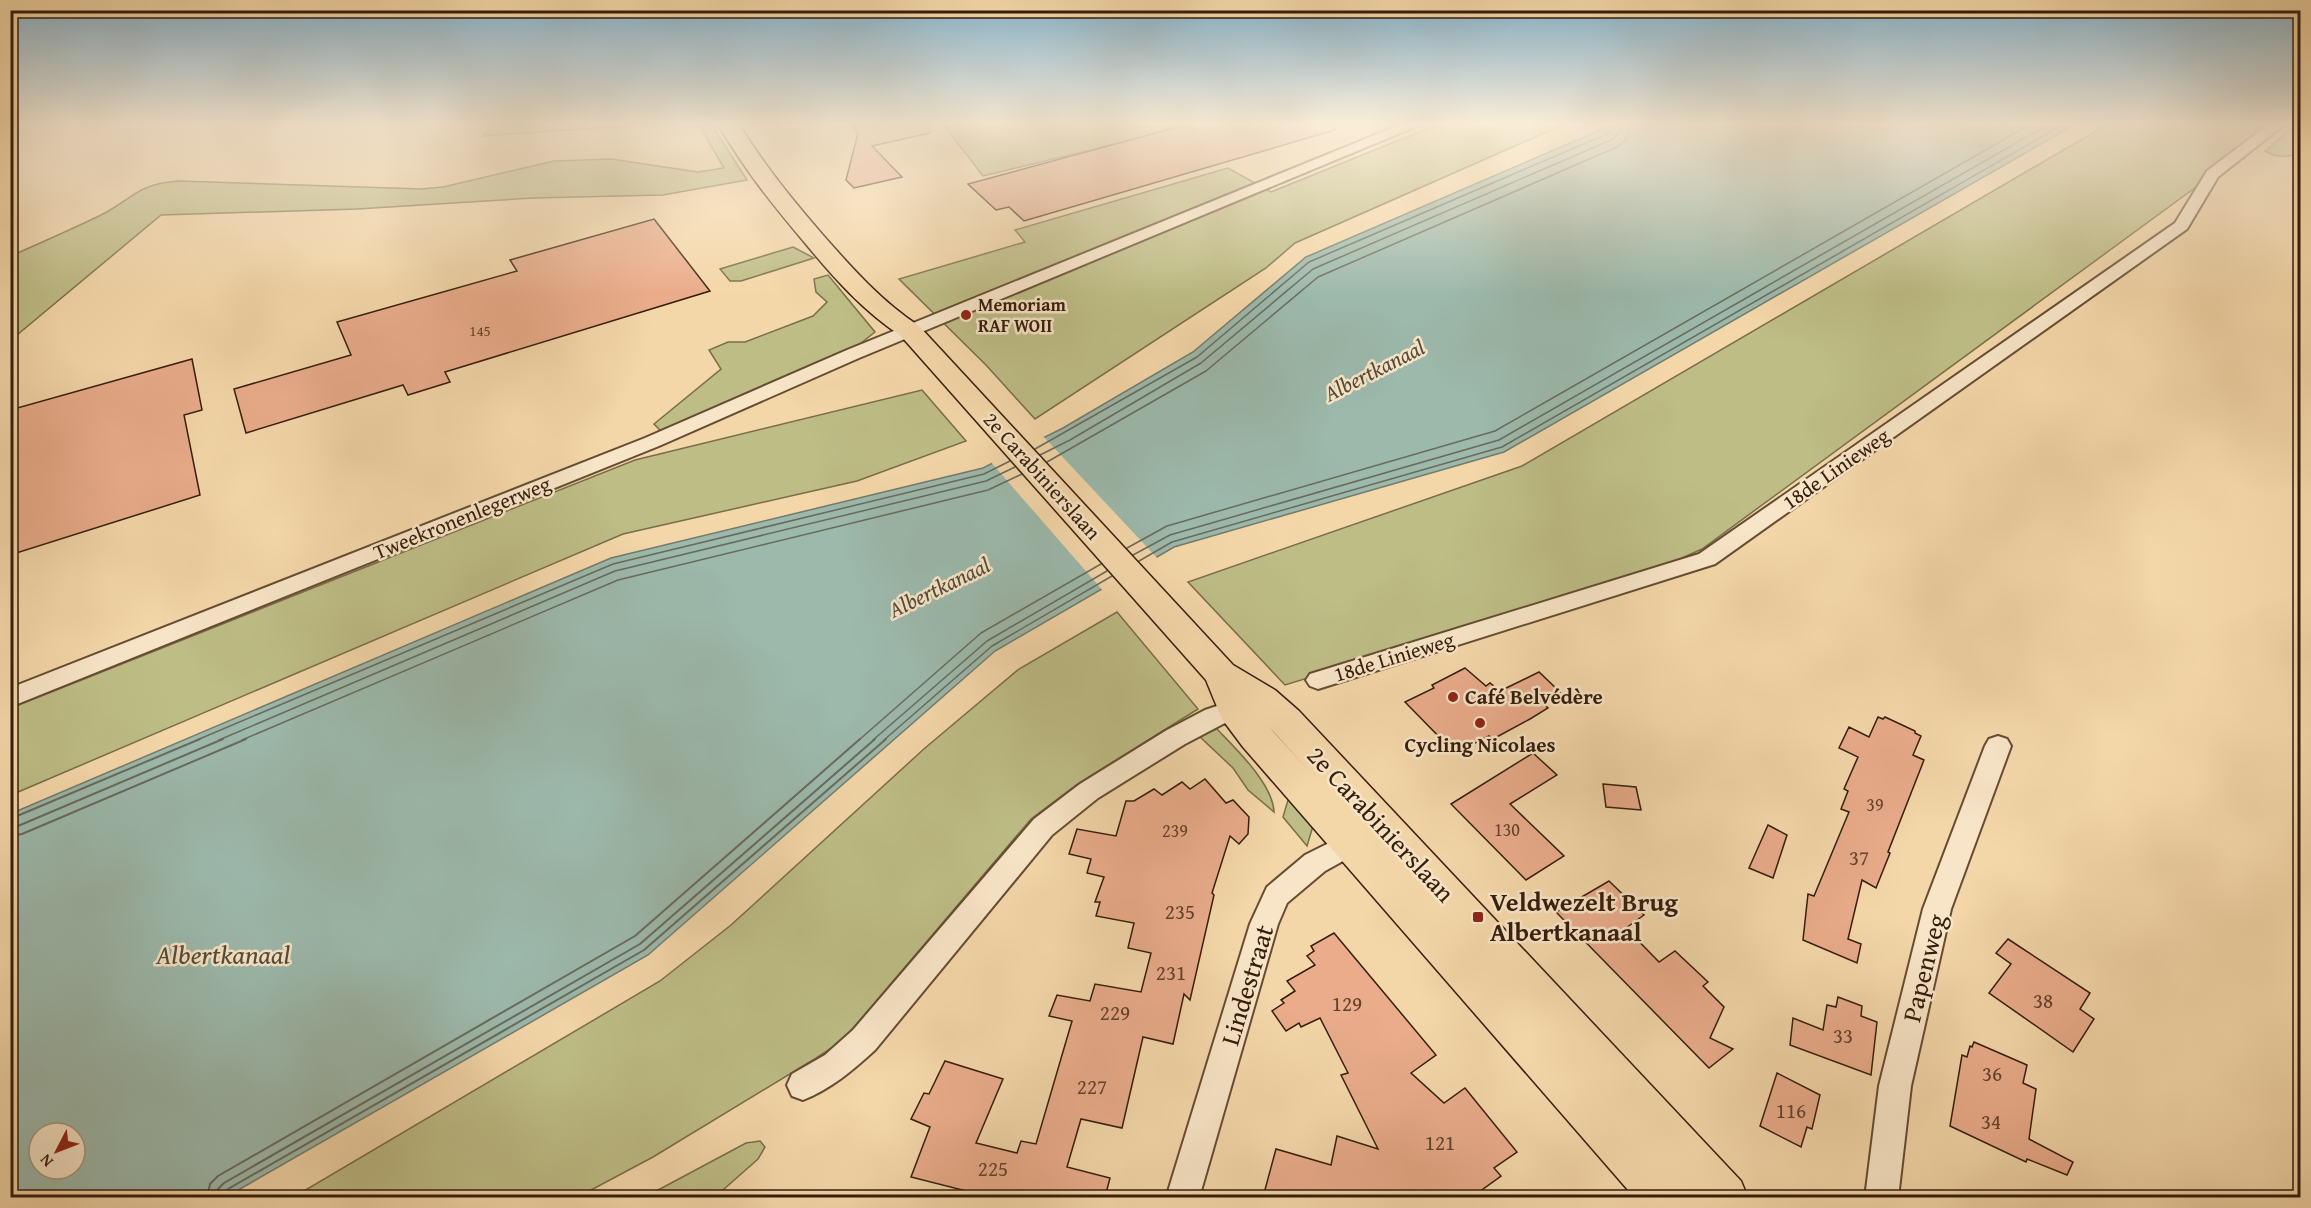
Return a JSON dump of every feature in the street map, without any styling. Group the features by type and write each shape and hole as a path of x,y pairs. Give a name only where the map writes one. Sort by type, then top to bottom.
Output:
{"main road":[{"name":"2e Carabinierslaan","path":"764,180 834,263 885,316 910,331 1221,674 1248,705 1256,737 1367,835 1724,1197"},
{"name":"2e Carabinierslaan","path":"785,180 901,310 910,331"},
{"name":"2e Carabinierslaan","path":"1367,835 1667,1197"}],"street":[{"name":"Tweekronenlegerweg","path":"10,698 652,442 910,331 1277,180"},
{"name":"18de Linieweg","path":"1318,680 1707,559 2181,226 2208,180"},
{"path":"803,1085 836,1065 864,1040 1043,827 1089,791 1176,737 1248,705"},
{"name":"Papenweg","path":"1881,1197 1895,1086 1937,909 1998,746"},
{"name":"Lindestraat","path":"1182,1197 1264,924 1277,895 1315,863 1367,835"}],"shaded area":[{"path":"471,180 745,180 663,195 533,198 357,209 161,215 11,340 11,256 99,216 153,185 179,181 421,189"},
{"path":"1185,180 1250,180 1271,192 1300,180 1437,180 1295,243 1266,268 1035,419 986,365 899,279 1025,242 1015,230"},
{"path":"2011,180 2205,180 1702,549 1642,576 1285,685 1188,582 1522,466"},
{"path":"793,247 814,258 741,281 730,281 720,269"},
{"path":"828,275 875,332 856,347 662,432 654,424 721,369 709,350 728,342 745,342 813,316 827,302 816,292 814,279"},
{"path":"922,390 966,441 857,481 623,534 11,795 11,708 635,460"},
{"path":"1117,612 1198,709 1076,785 1031,819 843,1040 653,1157 578,1197 292,1198 660,981 731,925 925,748 1019,669"},
{"path":"1217,729 1261,779 1272,801 1274,812 1248,790 1233,768 1198,735"},
{"path":"1294,793 1313,826 1307,846 1283,817 1288,800"},
{"path":"760,1141 765,1147 758,1159 715,1197 645,1197 746,1143"}],"water":[{"name":"Albertkanaal","path":"1483,180 1978,180 1504,452 1174,547 995,651 648,955 226,1197 11,1197 10,814 611,558 983,468 1063,428 1193,352 1306,257"}],"pier":[{"path":"1042,435 1159,560 1104,592 990,461"}],"building":[{"path":"846,180 887,180 854,188"},
{"path":"981,180 1163,180 1024,221 1009,207 996,210 968,184"},
{"path":"654,219 710,291 445,372 450,382 408,395 403,385 246,433 234,389 351,355 337,322 517,271 510,260"},
{"path":"192,359 202,410 184,415 200,495 10,555 10,410"},
{"path":"1465,668 1486,686 1490,683 1500,691 1539,672 1560,692 1540,701 1548,708 1530,719 1493,739 1489,736 1455,753 1405,702 1434,688 1432,685"},
{"path":"1878,717 1883,719 1885,717 1921,736 1913,755 1924,760 1876,888 1862,880 1848,939 1861,944 1857,963 1803,940 1808,894 1814,896 1849,812 1841,809 1848,791 1844,789 1858,757 1839,748 1849,727 1869,737"},
{"path":"1533,753 1557,775 1510,804 1564,856 1526,880 1451,804"},
{"path":"1205,779 1226,803 1233,800 1249,817 1248,834 1239,844 1230,836 1212,893 1214,895 1190,1000 1184,994 1173,1044 1143,1037 1122,1128 1081,1119 1067,1167 1110,1178 1105,1197 990,1197 911,1177 930,1127 911,1119 924,1093 929,1094 945,1061 1003,1079 976,1143 1017,1153 1021,1141 1036,1144 1072,1021 1049,1016 1057,995 1090,1001 1095,984 1141,992 1151,953 1128,948 1134,923 1096,916 1100,902 1095,902 1104,877 1087,873 1091,859 1069,854 1077,829 1116,836 1126,801 1134,801 1154,789 1162,795 1182,782 1190,789"},
{"path":"1603,784 1636,787 1641,810 1606,807"},
{"path":"1768,825 1787,835 1773,878 1749,868"},
{"path":"1609,881 1644,915 1626,928 1659,962 1675,951 1708,982 1703,986 1724,1007 1710,1038 1733,1049 1709,1068 1556,912"},
{"path":"1334,933 1436,1055 1411,1073 1444,1103 1465,1088 1517,1152 1494,1168 1501,1176 1472,1197 1263,1197 1276,1149 1331,1165 1337,1136 1378,1149 1341,1075 1348,1073 1320,1018 1301,1027 1299,1023 1286,1031 1272,1011 1284,1003 1281,1000 1295,991 1287,981 1315,965 1307,956 1314,951 1311,946"},
{"path":"2008,939 2090,993 2080,1009 2094,1019 2073,1052 1989,993 2011,964 1996,953"},
{"path":"1838,997 1862,1006 1861,1016 1877,1022 1871,1075 1790,1045 1793,1018 1823,1030 1827,1005 1836,1007"},
{"path":"1974,1042 2027,1065 2023,1083 2036,1089 2029,1139 2073,1162 2067,1175 2027,1159 2026,1162 1950,1126 1962,1055 1967,1057 1970,1046 1972,1047"},
{"path":"1777,1073 1820,1095 1812,1129 1807,1127 1801,1147 1760,1126"}],"place":[{"name":"Memoriam RAF WOII","path":"966,315"},
{"name":"Café Belvédère","path":"1453,697"},
{"name":"Cycling Nicolaes","path":"1480,723"},
{"name":"Veldwezelt Brug Albertkanaal","path":"1478,917"}]}
